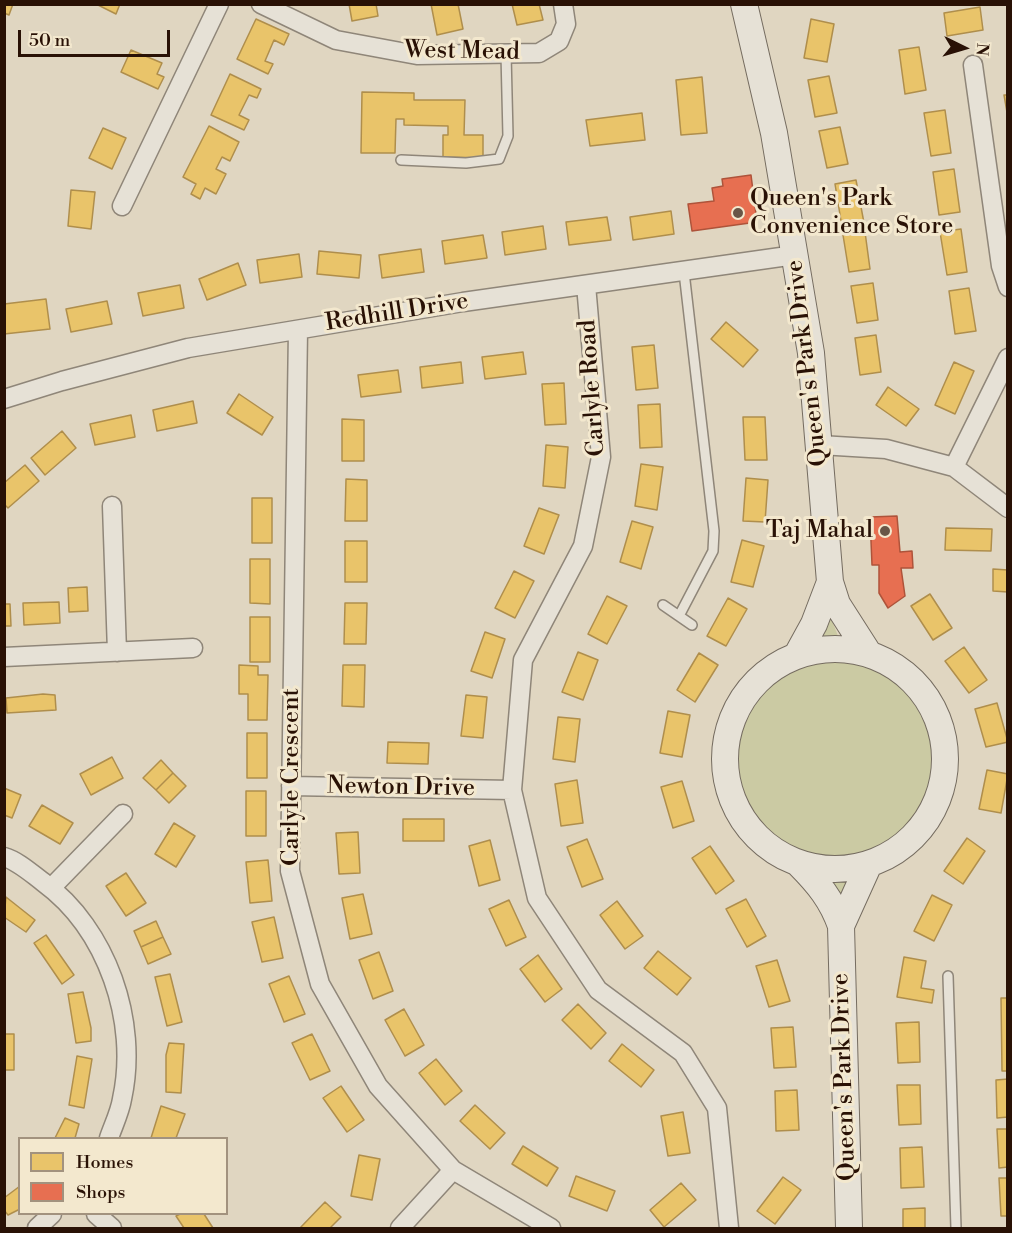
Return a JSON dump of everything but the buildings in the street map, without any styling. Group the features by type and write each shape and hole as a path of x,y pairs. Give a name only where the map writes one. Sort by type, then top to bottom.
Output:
{"street":[{"path":"122,206 219,4"},
{"name":"West Mead","path":"261,4 336,40 417,55 539,53 559,41 566,24 563,4"},
{"name":"Queen's Park Drive","path":"744,4 774,133 811,354 830,582 840,610 869,654"},
{"path":"973,65 1001,266 1008,287"},
{"name":"Redhill Drive","path":"4,399 62,381 188,348 463,302 795,255"},
{"name":"Carlyle Road","path":"586,285 601,457 583,546 523,660 512,790 537,898 598,990 683,1053 717,1108 729,1228"},
{"name":"Carlyle Crescent","path":"298,330 290,871 320,984 378,1086 453,1170 550,1228"},
{"path":"954,467 1008,358"},
{"path":"820,445 886,449 954,467 1008,508"},
{"path":"112,506 117,651"},
{"name":"Queen's Park Drive","path":"798,655 814,624 830,582"},
{"path":"4,657 193,648"},
{"name":"Queen's Park Drive","path":"799,864 834,870 869,864 900,848 925,823 940,791 945,767 944,743 937,719 926,698 904,674 891,664 869,654 845,649 821,650 798,655 776,666 749,689 732,720 724,754 729,790 744,822 768,847 799,864 821,886 835,907 841,926 849,1228"},
{"name":"Newton Drive","path":"291,786 512,790"},
{"path":"51,888 123,814"},
{"path":"4,857 51,888 82,918 104,955 120,1004 126,1048 123,1099 109,1137"},
{"name":"Queen's Park Drive","path":"841,926 869,864"},
{"path":"400,1228 453,1170"},
{"path":"37,1228 51,1215"},
{"path":"97,1215 111,1228"}],"lane":[{"path":"401,160 466,163 499,159 508,136 507,54"},
{"path":"679,616 713,551 714,531 684,272"},
{"path":"663,605 692,625"},
{"path":"948,976 956,1228"}],"green space":[{"path":"827,608 838,636 810,640"},
{"path":"825,659 845,659 864,663 882,671 906,688 918,703 931,730 935,759 931,788 918,815 906,830 891,842 864,855 845,859 825,859 806,855 788,847 764,830 752,815 739,788 735,769 735,749 739,730 747,712 764,688 779,676 806,663"},
{"path":"822,876 858,877 843,908"}],"place":[{"name":"Queen's Park Convenience Store","path":"738,213"},
{"name":"Taj Mahal","path":"885,531"}]}
